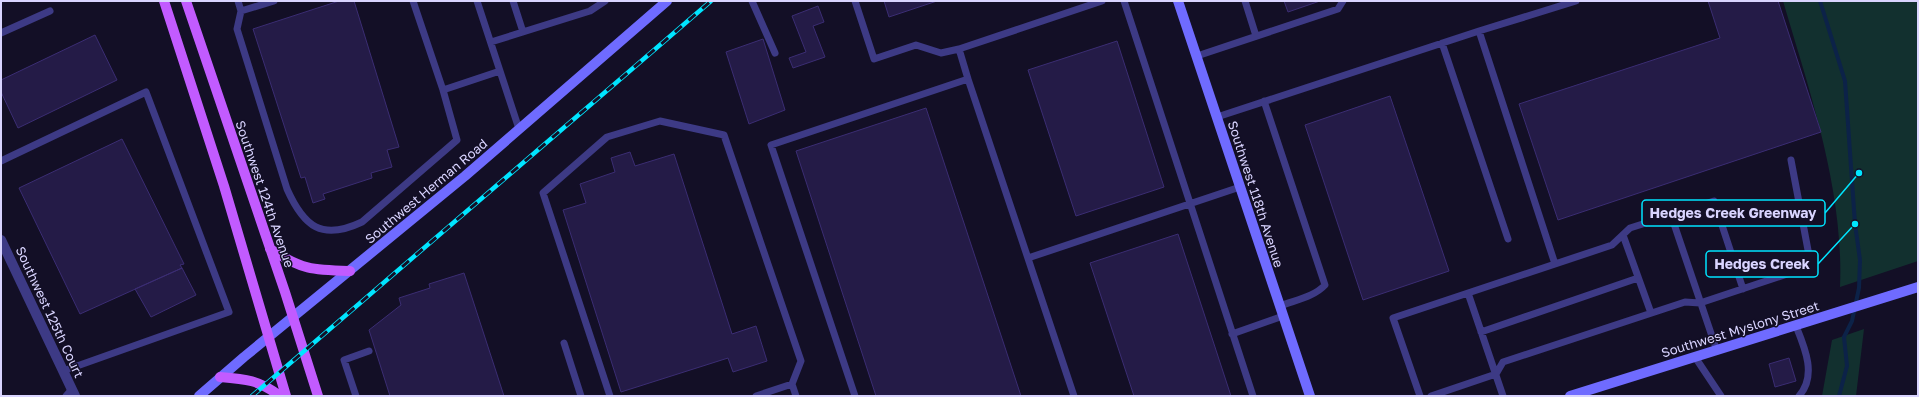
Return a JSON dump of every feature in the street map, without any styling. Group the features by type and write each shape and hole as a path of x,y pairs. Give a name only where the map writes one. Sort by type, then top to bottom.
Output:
{"main road":[{"path":"164,1 224,186 286,396"},
{"name":"Southwest 124th Avenue","path":"186,1 293,316 318,396"},
{"path":"270,249 300,266 326,270 350,271"},
{"path":"220,377 254,381 264,385 280,396"}],"street":[{"name":"Southwest Herman Road","path":"199,396 293,316 350,271 519,129 667,1"},
{"name":"Southwest 118th Avenue","path":"1178,1 1310,396"},
{"name":"Southwest 125th Court","path":"1,240 63,371 71,394"},
{"name":"Southwest Myslony Street","path":"1570,396 1636,374 1695,358 1881,300 1918,287"}],"lane":[{"path":"238,1 241,11 237,29 287,189 295,207 310,224 323,230 346,229 362,222 457,140 443,90 413,1"},
{"path":"241,11 274,1"},
{"path":"477,1 519,129"},
{"path":"513,1 523,32"},
{"path":"491,42 590,11 605,1"},
{"path":"752,1 775,53"},
{"path":"855,1 874,59 916,45 941,52 959,49 1102,1"},
{"path":"1124,1 1253,396"},
{"path":"1245,1 1256,36"},
{"path":"1196,56 1338,9 1343,1"},
{"path":"1217,117 1479,31 1576,1"},
{"path":"1,34 50,11"},
{"path":"1479,31 1556,264"},
{"path":"1442,43 1508,239"},
{"path":"959,49 1074,396"},
{"path":"443,90 500,71"},
{"path":"855,396 772,145 968,79"},
{"path":"1,161 146,92 229,312 63,371"},
{"path":"1264,101 1325,284 1320,291 1280,306"},
{"path":"610,396 543,193 607,137 660,121 724,135 801,361 792,384 796,396"},
{"path":"1431,396 1496,374 1503,362 1685,302 1700,303 1811,266 1792,160"},
{"path":"1028,258 1240,187"},
{"path":"1420,396 1393,318 1612,245 1630,228 1714,201 1743,289"},
{"path":"1672,215 1716,351"},
{"path":"1623,235 1651,313"},
{"path":"1482,332 1638,278"},
{"path":"1468,293 1503,396"},
{"path":"1232,334 1283,316"},
{"path":"1796,326 1804,347 1808,376 1803,391 1799,396"},
{"path":"564,342 581,396"},
{"path":"356,396 344,360 369,351"},
{"path":"1695,358 1721,396"},
{"path":"756,396 792,384"}],"green space":[{"path":"1783,1 1918,1 1918,261 1840,287 1840,251 1837,214 1831,178 1814,106"},
{"path":"1864,329 1856,396 1822,396 1832,340"}],"building":[{"path":"339,1 354,1 399,147 387,150 392,167 371,173 372,178 323,194 325,199 313,203 305,177 301,178 253,29"},
{"path":"884,1 937,1 889,17"},
{"path":"1284,1 1320,1 1288,12"},
{"path":"1708,1 1778,1 1821,132 1558,220 1519,104 1720,38"},
{"path":"818,6 824,22 813,26 825,57 793,68 789,58 806,52 792,16"},
{"path":"95,35 117,80 18,128 1,92 1,80"},
{"path":"763,39 785,110 749,124 726,52"},
{"path":"1117,41 1164,187 1076,216 1028,70"},
{"path":"1390,96 1449,271 1363,300 1305,125"},
{"path":"926,108 1021,396 876,396 796,151"},
{"path":"122,139 184,264 180,265 182,268 80,314 19,188"},
{"path":"630,152 635,166 674,154 732,334 756,326 767,361 733,372 728,358 621,392 563,210 586,203 580,184 615,172 611,158"},
{"path":"1178,234 1231,396 1134,396 1090,263"},
{"path":"182,268 196,295 151,317 135,289"},
{"path":"464,273 504,396 390,396 369,330 401,305 399,298 430,288 429,284"},
{"path":"1789,358 1796,381 1775,387 1769,364"}],"waterway":[{"path":"1820,1 1845,81 1855,224 1860,260 1859,288 1852,321 1844,337 1847,366 1839,396"}],"railway":[{"path":"252,396 711,1"}],"place":[{"name":"Hedges Creek Greenway","path":"1859,173"},
{"name":"Hedges Creek","path":"1855,224"}]}
